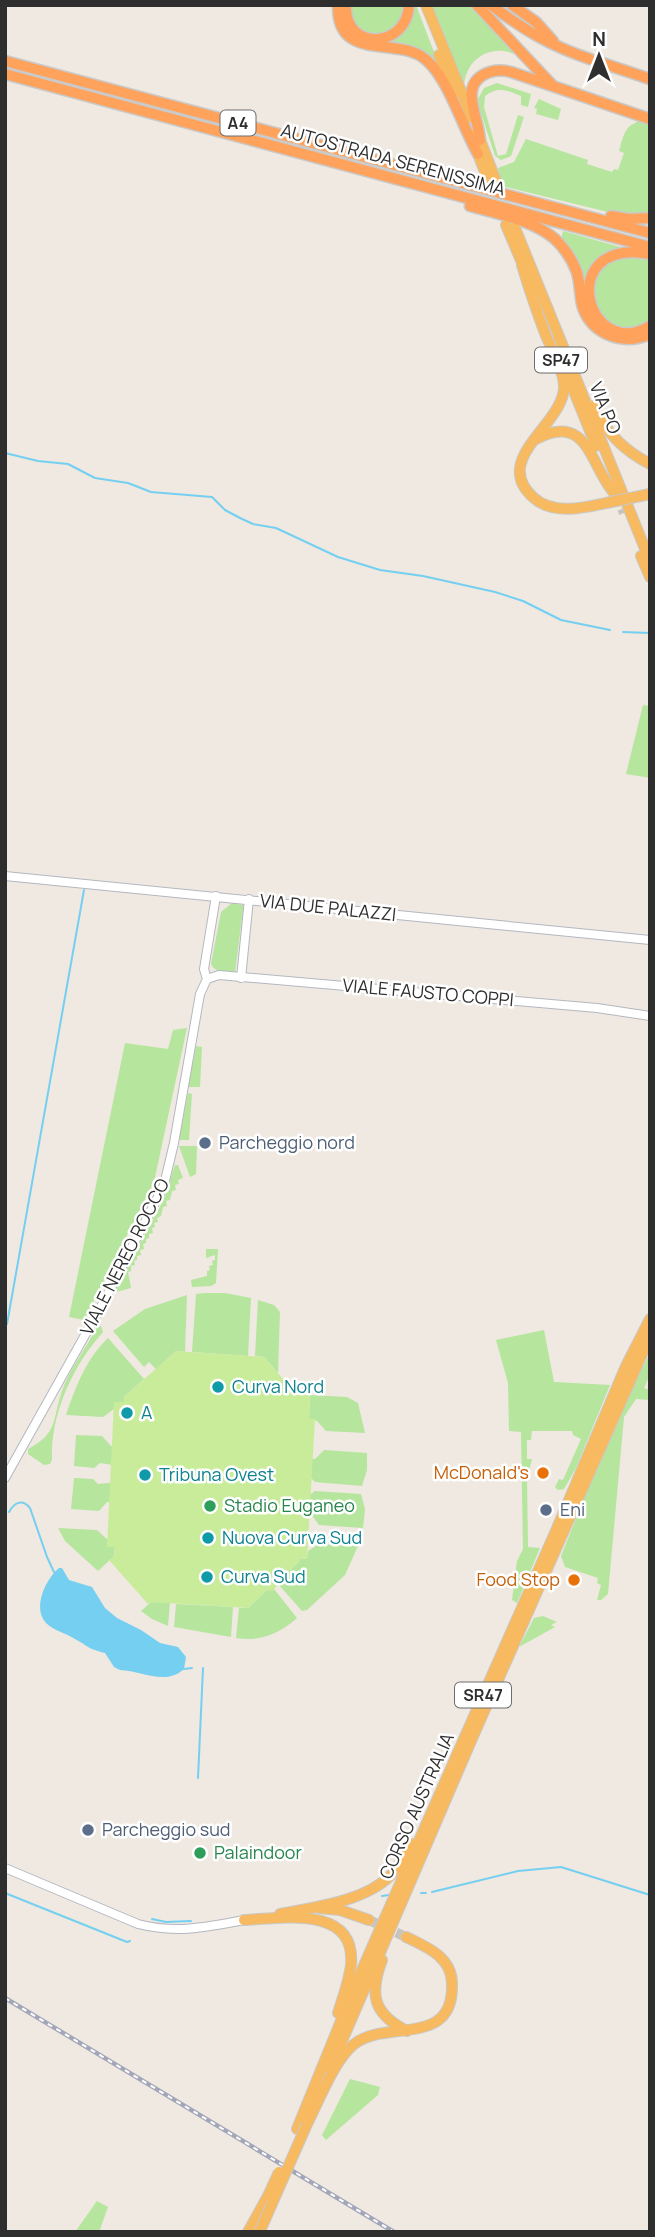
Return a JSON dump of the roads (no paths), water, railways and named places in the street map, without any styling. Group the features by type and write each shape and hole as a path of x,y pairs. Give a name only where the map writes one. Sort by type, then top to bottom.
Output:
{"highway":[{"path":"338,5 341,25 356,41 369,46 407,50 426,59 435,68 494,184 480,140 426,5"},
{"path":"346,5 346,17 353,30 373,40 388,37 400,29 406,20 409,5"},
{"path":"419,5 478,155"},
{"path":"477,5 552,86"},
{"path":"491,5 523,30 560,49 590,59"},
{"path":"512,5 536,22 560,49"},
{"name":"AUTOSTRADA SERENISSIMA","path":"5,61 650,233"},
{"path":"602,63 650,79"},
{"path":"480,140 471,93 481,75 494,70 506,71 650,119"},
{"name":"AUTOSTRADA SERENISSIMA","path":"5,74 650,247"},
{"path":"626,109 650,110"},
{"name":"A4","path":"353,167 542,230 564,248 573,264 578,275 582,304 594,325 617,338 636,339 650,334"},
{"path":"560,209 583,209 629,219 650,218"},
{"name":"VIA PO","path":"532,441 554,433 567,433 578,438 593,454 609,488 616,495 522,265 511,227 565,349 650,561"},
{"path":"650,254 624,252 605,260 592,273 587,294 596,317 613,330 630,332 650,326"},
{"path":"522,265 531,298 564,386 558,408 523,457 521,469 525,486 534,498 559,509 581,508 650,494"},
{"path":"565,349 607,430 630,452 650,464"},
{"path":"624,513 650,577"},
{"name":"SR47","path":"645,1337 650,1308"},
{"name":"CORSO AUSTRALIA","path":"260,2232 302,2127 633,1372 650,1319"},
{"name":"CORSO AUSTRALIA","path":"250,2232 302,2127 358,1979 645,1337"},
{"name":"SR47","path":"633,1372 650,1346"},
{"path":"244,1920 312,1908 362,1893 384,1880 399,1865 433,1811"},
{"path":"408,2031 388,2020 381,2012 374,1993 378,1971 418,1867"},
{"path":"312,1908 340,1910 369,1920"},
{"path":"244,1920 294,1918 324,1921 341,1931 349,1944 349,1975 321,2074"},
{"path":"302,2127 339,2063 354,2044 370,2035 428,2027 444,2014 450,2002 452,1983 449,1968 440,1956 406,1937"}],"street":[{"name":"VIA DUE PALAZZI","path":"5,876 650,940"},
{"name":"VIALE NEREO ROCCO","path":"5,1478 127,1258 164,1185 200,994 207,979 204,969 216,896"},
{"path":"242,978 249,899"},
{"name":"VIALE FAUSTO COPPI","path":"207,979 219,975 597,1008 650,1016"},
{"path":"5,1868 138,1924 158,1929 191,1930 244,1920"}],"water":[{"path":"59,1568 62,1568 69,1580 92,1587 105,1608 117,1618 160,1643 178,1647 186,1657 184,1669 177,1674 162,1677 120,1670 114,1667 105,1653 91,1649 49,1626 40,1609 42,1594"}],"waterway":[{"path":"5,453 38,461 68,464 95,478 128,483 151,492 212,497 225,510 240,518 253,524 276,528 338,557 380,570 423,576 495,592 523,601 561,620 610,630"},
{"path":"623,632 650,633"},
{"path":"7,1324 84,890"},
{"path":"9,1512 18,1503 24,1503 30,1508 54,1572"},
{"path":"184,1669 192,1668"},
{"path":"198,1778 203,1668"},
{"path":"432,1892 518,1871 561,1867 650,1895"},
{"path":"5,1893 130,1941"},
{"path":"421,1893 426,1893"},
{"path":"382,1896 389,1895"},
{"path":"152,1919 166,1922 191,1921"}],"tunnel":[{"path":"616,495 624,513"},
{"path":"369,1920 406,1937"}],"railway":[{"path":"5,1998 394,2232"}],"place":[{"name":"Parcheggio nord","path":"205,1143"},
{"name":"Curva Nord","path":"218,1387"},
{"name":"A","path":"127,1413"},
{"name":"McDonald's","path":"543,1473"},
{"name":"Tribuna Ovest","path":"145,1475"},
{"name":"Stadio Euganeo","path":"210,1506"},
{"name":"Eni","path":"546,1510"},
{"name":"Nuova Curva Sud","path":"208,1538"},
{"name":"Curva Sud","path":"207,1577"},
{"name":"Food Stop","path":"574,1580"},
{"name":"Parcheggio sud","path":"88,1830"},
{"name":"Palaindoor","path":"200,1853"}]}
